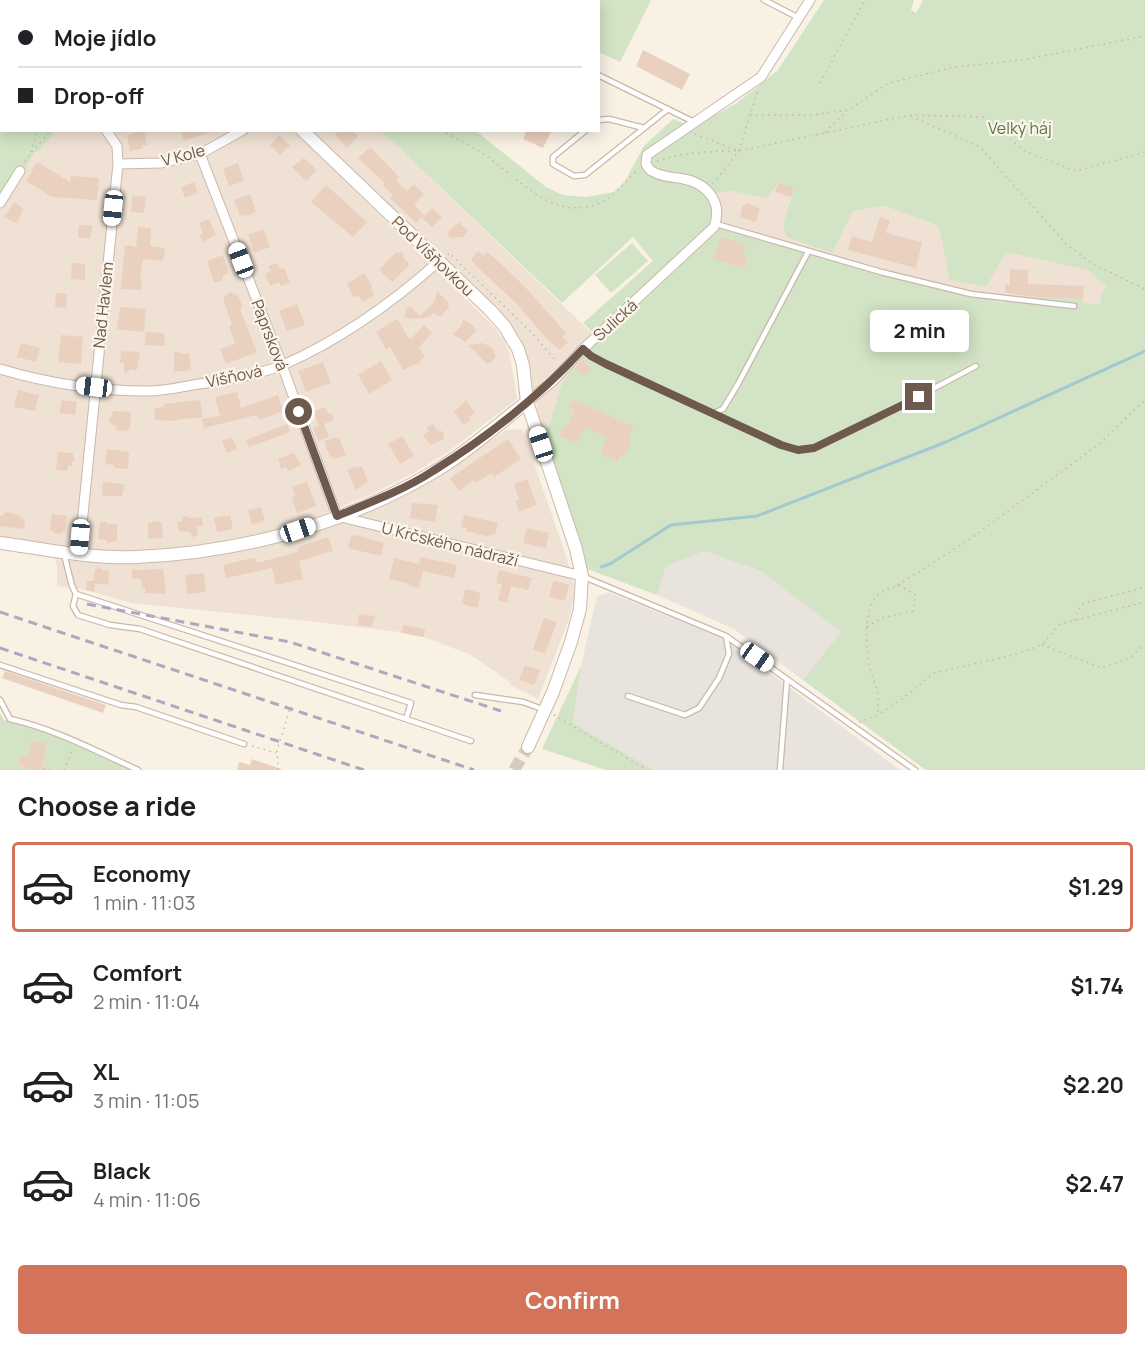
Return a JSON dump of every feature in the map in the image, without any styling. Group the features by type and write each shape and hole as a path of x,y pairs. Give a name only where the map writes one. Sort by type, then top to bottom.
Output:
{"street":[{"path":"716,224 716,201 708,190 688,180 652,172 646,164 647,155 761,77 810,0"},
{"path":"107,132 117,146 118,164"},
{"name":"V Kole","path":"118,164 161,163 200,154 239,132"},
{"name":"Pod Višňovkou","path":"304,132 491,311 512,338 523,365 527,402"},
{"name":"Paprsková","path":"200,154 282,365 337,516"},
{"name":"Nad Havlem","path":"79,554 118,164"},
{"path":"0,203 20,171"},
{"name":"Sulická","path":"527,402 553,381 583,349 696,246 716,224"},
{"name":"Višňová","path":"0,369 37,380 150,391 229,380 282,365 370,316 406,291 438,262"},
{"path":"0,543 79,554 134,557 208,551 276,537 383,497 432,472 527,402 576,549 582,576 582,596 574,633 545,710 528,747"},
{"name":"U Krčského nádraží","path":"337,516 582,576"}],"lane":[{"path":"764,0 799,18"},
{"path":"600,76 694,122"},
{"path":"584,132 553,157 553,164 574,176 585,175 668,109"},
{"path":"600,120 609,119 644,128"},
{"path":"716,224 808,252 971,294 1074,306"},
{"path":"714,413 723,409 738,384 808,252"},
{"path":"583,349 598,360 781,445 798,450 814,448 880,417 976,366"},
{"path":"63,552 76,594 72,606 78,615 110,625 140,629 471,741"},
{"path":"582,576 726,636 915,770"},
{"path":"76,594 411,703 406,719"},
{"path":"628,696 685,715 699,708 719,678 729,654 726,636"},
{"path":"0,665 121,705 136,707 244,744"},
{"path":"780,770 787,679"},
{"path":"475,695 523,702 545,710"},
{"path":"0,700 10,719 29,723 75,741 138,770"}],"path":[{"path":"819,83 865,0"},
{"path":"825,133 848,110 889,83 954,68 1022,60 1145,36"},
{"path":"708,190 739,151 761,77"},
{"path":"750,115 810,115 848,110"},
{"path":"910,115 980,147 1066,244 1093,264 1145,289"},
{"path":"683,130 739,151 910,115 984,117 1024,151 1076,171 1145,152"},
{"path":"31,153 37,132"},
{"path":"20,171 31,153 49,132"},
{"path":"454,257 532,333 564,369"},
{"path":"878,715 878,695 869,665 867,627 868,616 877,596 970,539 1099,444 1145,400"},
{"path":"867,627 881,618 913,611 916,595 898,585"},
{"path":"1074,620 1082,604 1145,587"},
{"path":"852,725 878,715 934,673 1010,656 1042,645 1060,624 1145,602"},
{"path":"1042,645 1102,668 1130,658 1145,644"},
{"path":"278,770 277,754 291,706"},
{"path":"545,710 647,770"},
{"path":"64,770 75,741"},
{"path":"244,744 277,754"},
{"path":"43,768 50,770"}],"shaded area":[{"path":"55,132 295,132 493,326 504,340 510,355 517,399 448,452 415,472 372,494 286,530 218,545 135,553 66,548 0,538 0,197 25,169 34,153 39,151"},
{"path":"312,132 382,132 599,340 649,368 639,450 613,497 584,481 548,426 542,431 526,354 511,324"},
{"path":"778,183 794,187 783,222 786,237 831,253 853,211 885,206 939,226 986,286 1006,252 1088,269 1106,287 1100,304 1004,303 897,279 766,242 750,295 680,267 674,262 710,200 717,193 730,191 767,198"},
{"path":"522,429 576,590 569,619 538,699 510,685 510,682 471,655 424,637 308,621 131,603 86,590 57,586 57,567 54,557 77,560 281,540 442,473 506,430"},
{"path":"704,551 761,571 842,632 803,680 734,629 657,595 666,566"},
{"path":"610,593 724,639 900,770 654,770 573,723 581,666 597,596"}],"green space":[{"path":"600,0 651,0 620,62 600,52"},
{"name":"Velký háj","path":"824,0 914,0 911,10 916,13 923,0 1145,0 1145,770 926,770 803,680 841,632 761,571 704,551 666,566 657,595 587,569 542,431 549,426 561,386 575,364 574,369 581,375 589,364 580,359 589,347 630,313 720,229 897,279 1004,303 1005,296 1009,296 1083,299 1083,303 1100,304 1101,295 1106,287 1088,270 1006,252 986,287 950,280 939,226 885,206 853,211 832,253 786,237 783,223 794,188 778,183 767,198 730,191 717,193 710,200 713,216 708,232 593,333 583,323 653,261 633,237 562,303 382,132 477,132 546,187 563,195 587,197 614,192 626,180 643,147 673,119 693,127 737,103 778,70","holes":["739,243 746,246 743,255 748,257 744,267 714,259 716,250","574,400 632,425 629,439 632,441 626,455 622,454 619,462 600,454 610,432 601,434 591,430 587,422 577,444 559,436 563,427 566,428 574,410 569,407"]},
{"path":"0,132 55,132 39,151 34,153 25,169 0,197"},
{"path":"632,243 648,261 611,293 595,275"},
{"path":"581,666 573,723 654,770 606,770 542,749"},
{"path":"0,713 4,720 33,726 132,770 42,770 47,744 32,741 29,756 20,755 18,766 26,767 25,770 0,770"}],"building":[{"path":"643,50 690,74 682,90 636,66"},
{"path":"144,132 147,145 130,151 127,135"},
{"path":"181,132 210,132 184,141"},
{"path":"338,132 354,132 358,136 347,148 335,135"},
{"path":"526,132 551,132 543,148 523,139"},
{"path":"279,135 290,145 280,155 270,145"},
{"path":"370,147 399,177 396,181 407,191 414,184 424,194 414,205 424,215 416,223 390,198 393,195 383,185 385,183 358,158"},
{"path":"304,158 317,170 306,181 292,167"},
{"path":"37,162 70,182 71,176 99,178 97,200 52,197 26,181"},
{"path":"238,163 244,181 229,186 223,169"},
{"path":"194,182 198,193 185,198 181,187"},
{"path":"778,183 794,187 791,197 775,192"},
{"path":"326,185 367,222 353,237 311,202"},
{"path":"250,194 256,212 245,217 244,214 240,216 234,200"},
{"path":"132,195 146,197 144,213 131,212"},
{"path":"14,202 24,209 16,223 4,217"},
{"path":"748,203 760,209 756,222 740,217 742,207"},
{"path":"432,208 442,217 432,227 422,218"},
{"path":"880,217 890,220 886,233 922,242 916,268 848,250 852,236 872,242"},
{"path":"209,219 216,235 202,242 200,235 203,233 199,223"},
{"path":"459,222 468,231 463,237 450,238 447,233"},
{"path":"79,226 93,226 90,239 78,237"},
{"path":"138,227 151,228 150,246 165,248 163,261 143,259 141,290 121,289 125,245 136,247"},
{"path":"263,229 270,247 254,253 248,235"},
{"path":"721,237 746,245 743,255 748,256 744,268 713,259"},
{"path":"478,251 484,256 487,252 497,260 525,287 566,333 562,337 568,342 560,350 547,339 516,303 475,265 471,259"},
{"path":"396,252 403,253 404,259 410,264 392,282 379,270"},
{"path":"223,255 229,273 222,276 223,280 214,283 207,261"},
{"path":"72,263 85,264 85,280 71,279"},
{"path":"277,263 280,269 284,268 290,283 281,286 279,282 270,286 265,274 271,271 268,266"},
{"path":"1010,269 1028,270 1028,284 1084,286 1083,299 1005,293 1005,284 1010,286"},
{"path":"364,273 372,285 374,295 363,302 359,296 353,297 347,284"},
{"path":"437,291 448,302 449,307 441,316 434,313 430,317 413,319 405,317 406,309 410,306 420,316 435,301"},
{"path":"230,292 238,295 243,308 240,309 257,352 226,364 220,349 235,343 223,298"},
{"path":"56,293 67,294 66,308 55,307"},
{"path":"297,304 305,325 287,331 279,311"},
{"path":"120,307 146,309 144,332 117,329"},
{"path":"397,319 410,340 424,325 432,333 419,347 425,357 420,360 421,362 403,370 390,347 386,349 376,332"},
{"path":"463,320 469,322 477,330 465,342 453,334 461,326"},
{"path":"146,332 164,333 165,346 145,345"},
{"path":"61,335 83,337 81,364 58,362"},
{"path":"21,343 40,348 36,362 17,357"},
{"path":"483,343 495,351 493,353 496,356 487,364 468,345"},
{"path":"178,351 182,354 189,353 191,370 174,372 174,352"},
{"path":"121,352 140,352 137,370 131,369 125,374 124,363 120,363"},
{"path":"583,359 589,366 589,373 581,375 574,369"},
{"path":"381,361 392,380 369,394 358,375"},
{"path":"323,362 331,383 306,392 298,371"},
{"path":"18,390 39,395 35,411 14,407"},
{"path":"237,392 241,408 278,395 283,411 259,420 257,415 204,428 202,419 220,416 215,397"},
{"path":"62,400 77,402 75,415 59,413"},
{"path":"200,400 203,417 172,421 155,420 154,408 164,407 164,404"},
{"path":"466,400 475,413 469,417 471,420 463,425 454,412"},
{"path":"575,400 633,426 629,439 632,440 626,455 622,454 618,462 600,454 607,437 585,427 577,444 559,436 563,427 566,428 574,411 569,407 569,403"},
{"path":"325,407 334,420 324,424 329,437 318,441 313,428 319,426 313,411"},
{"path":"113,411 131,412 130,429 116,430 115,425 108,420"},
{"path":"287,424 290,432 249,447 246,440"},
{"path":"433,424 437,430 444,432 444,435 443,440 430,445 423,435 429,431 426,428"},
{"path":"402,436 414,456 400,464 388,444"},
{"path":"232,437 237,449 227,453 222,441"},
{"path":"336,437 336,439 339,438 346,455 334,459 333,456 330,457 324,441"},
{"path":"508,439 521,459 494,477 492,473 476,483 474,480 459,491 450,478"},
{"path":"107,449 129,452 128,469 114,468 114,465 105,464"},
{"path":"58,452 73,453 75,460 72,466 68,466 67,471 56,470"},
{"path":"294,453 301,465 288,471 286,467 281,469 278,459"},
{"path":"357,466 357,468 362,466 368,482 356,490 347,470"},
{"path":"527,479 537,505 519,511 515,501 519,500 514,484"},
{"path":"103,482 125,484 122,496 102,496"},
{"path":"307,482 316,506 297,513 292,498 295,494 292,487"},
{"path":"412,503 438,505 435,522 410,518"},
{"path":"261,507 265,520 252,525 248,510"},
{"path":"5,512 20,515 25,520 24,529 0,526 0,516"},
{"path":"52,514 67,516 65,532 53,533 54,531 50,530"},
{"path":"230,515 233,529 217,532 214,518"},
{"path":"464,515 498,523 495,535 490,534 490,537 466,531 467,528 461,527"},
{"path":"189,516 189,518 202,517 203,526 197,526 198,533 194,538 189,532 179,531 177,522 182,521 182,517"},
{"path":"105,521 108,524 117,524 117,541 109,544 106,540 98,539 100,523"},
{"path":"159,521 162,523 163,538 148,539 148,523"},
{"path":"527,528 549,533 546,548 523,543"},
{"path":"355,535 384,543 381,556 348,548 351,536"},
{"path":"329,538 333,551 299,561 303,579 276,585 272,568 226,578 223,566 227,564 252,558 256,559 257,563 298,552 297,548"},
{"path":"420,557 457,566 454,578 423,571 419,588 389,579 394,558 419,564"},
{"path":"99,567 109,571 108,585 95,583 94,592 86,590 87,581 94,581 95,570"},
{"path":"163,569 166,594 145,593 141,579 132,579 132,570"},
{"path":"499,570 532,578 528,590 511,586 507,603 498,600 502,584 496,583"},
{"path":"204,573 206,592 187,594 185,575"},
{"path":"553,582 569,585 565,601 549,597"},
{"path":"465,589 481,593 477,608 462,604"},
{"path":"359,614 375,616 372,627 358,625"},
{"path":"544,618 557,622 545,654 533,649"},
{"path":"403,625 425,629 424,637 401,633"},
{"path":"525,665 540,670 534,685 519,680"},
{"path":"5,671 106,705 103,713 2,678"},
{"path":"31,741 47,743 42,770 25,770 26,767 18,766 20,755 29,756"},
{"path":"252,759 281,770 237,770 239,762 250,765"}],"waterway":[{"path":"601,567 610,564 671,525 757,516 946,442 1145,351"}],"tunnel":[{"path":"514,770 528,747"}],"railway":[{"path":"87,604 290,642 501,711"},
{"path":"0,612 474,770"},
{"path":"0,648 364,770"}],"route":[{"path":"299,412 337,516 383,497 446,463 553,381 583,349 606,364 781,445 798,450 814,448 919,397"}]}
